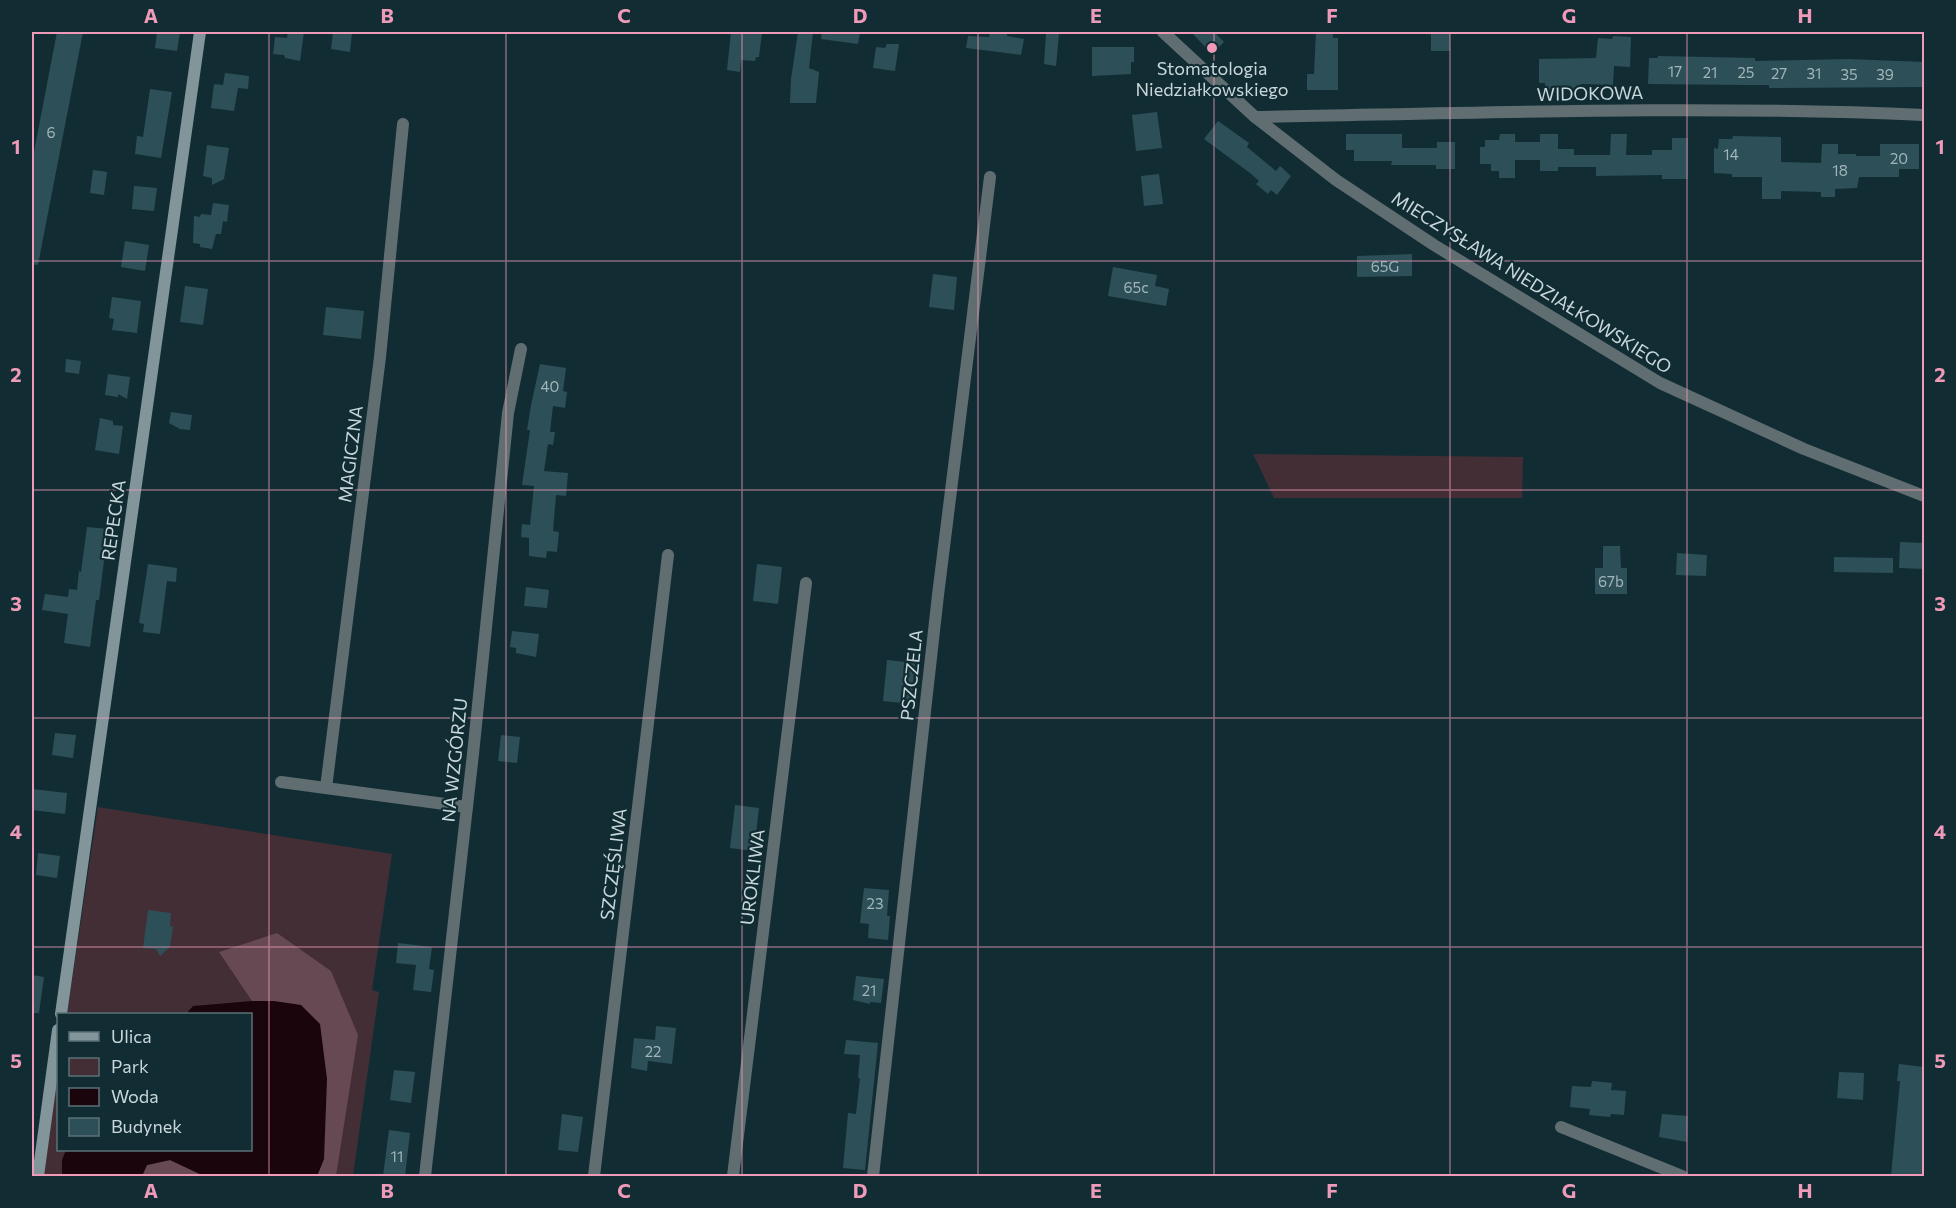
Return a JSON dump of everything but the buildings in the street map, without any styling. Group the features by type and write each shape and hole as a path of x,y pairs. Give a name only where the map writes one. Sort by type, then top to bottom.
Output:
{"street":[{"name":"REPECKA","path":"61,1013 200,32"},
{"name":"MIECZYSŁAWA NIEDZIAŁKOWSKIEGO","path":"1163,32 1255,117 1336,180 1424,239 1660,383 1804,448 1924,496"},
{"name":"WIDOKOWA","path":"1255,117 1642,110 1924,115"},
{"name":"MAGICZNA","path":"326,788 380,357 403,123"},
{"name":"PSZCZELA","path":"873,1176 939,583 990,177"},
{"name":"NA WZGÓRZU","path":"425,1176 467,807 508,413 520,349"},
{"name":"SZCZĘŚLIWA","path":"594,1176 669,555"},
{"name":"UROKLIWA","path":"733,1176 806,583"},
{"path":"281,782 467,807"},
{"path":"38,1176 57,1037"},
{"path":"1561,1126 1682,1176"}],"green space":[{"path":"1253,454 1523,457 1522,498 1274,498"},
{"path":"98,807 392,854 372,990 379,992 353,1176 43,1176 57,1081 57,1151 252,1151 252,1013 67,1013"}],"shaded area":[{"path":"277,933 331,971 358,1035 336,1176 317,1176 324,1159 274,1001 252,1001 219,952"},
{"path":"170,1160 204,1176 142,1176 147,1165"}],"water":[{"path":"274,1001 301,1005 320,1024 327,1079 324,1159 317,1176 204,1176 170,1160 147,1165 142,1176 62,1176 62,1160 66,1151 252,1151 252,1013 187,1013 193,1006"}],"place":[{"name":"Stomatologia Niedziałkowskiego","path":"1212,48"}]}
